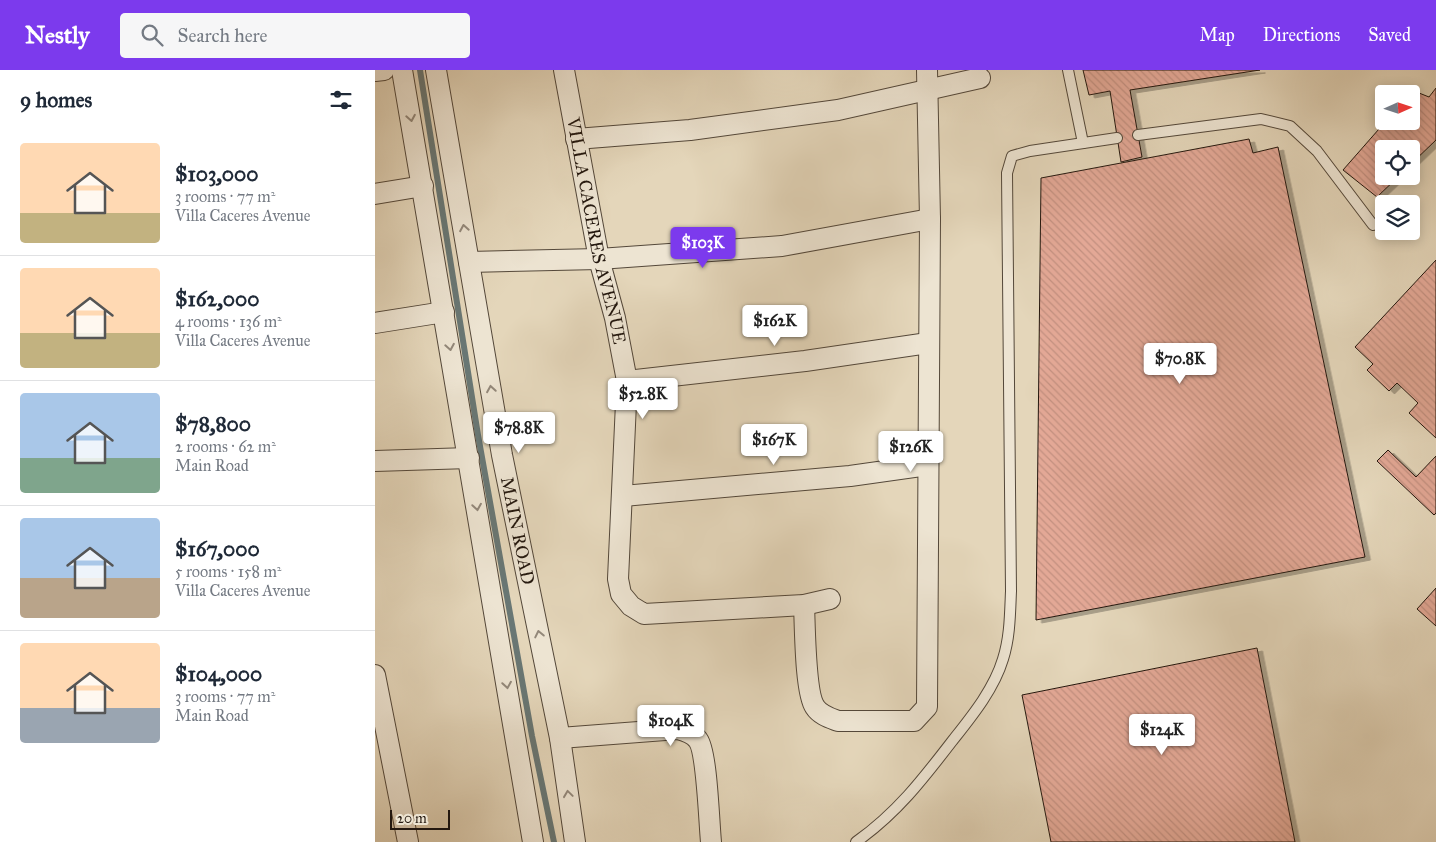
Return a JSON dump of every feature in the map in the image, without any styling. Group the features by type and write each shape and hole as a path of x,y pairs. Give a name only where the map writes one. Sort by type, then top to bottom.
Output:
{"street":[{"path":"375,71 384,70"},
{"name":"MAIN ROAD","path":"402,70 445,312 533,842"},
{"name":"MAIN ROAD","path":"436,70 502,455 560,738 575,842"},
{"name":"VILLA CACERES AVENUE","path":"564,70 599,259 615,318 627,381 618,579 621,594 631,606 643,614 804,605 830,599"},
{"path":"804,605 809,685 814,707 827,718 838,721 914,721 927,707 927,343 930,218 927,70"},
{"path":"576,139 690,130 838,110 980,78"},
{"path":"375,194 423,186"},
{"path":"469,262 599,259 782,246 930,218"},
{"path":"375,323 445,312"},
{"path":"627,381 805,361 927,343"},
{"path":"375,461 469,458"},
{"path":"623,496 850,476 928,465"},
{"path":"375,674 408,842"},
{"path":"560,738 678,729 690,732 699,741 705,761 711,842"}],"lane":[{"path":"1068,70 1083,143"},
{"path":"1138,136 1261,119 1290,126 1317,151 1373,225"},
{"path":"856,842 885,820 911,796 972,716 991,686 1003,660 1009,636 1011,591 1007,173 1012,156 1030,151 1117,138"}],"building":[{"path":"1083,70 1260,70 1130,90 1142,157 1121,162 1110,91 1089,95"},
{"path":"1436,88 1436,140 1420,155 1420,140 1375,140 1375,185 1390,185 1379,195 1375,195 1343,170 1378,130 1420,130 1420,93 1429,97"},
{"path":"1249,139 1253,153 1278,147 1365,557 1036,620 1041,178"},
{"path":"1436,260 1436,438 1409,413 1418,403 1397,383 1389,391 1367,370 1373,364 1355,347"},
{"path":"1388,450 1416,477 1436,456 1436,513 1434,515 1377,461"},
{"path":"1436,588 1436,626 1417,609"},
{"path":"1257,648 1295,842 1051,842 1022,695"}],"waterway":[{"path":"420,70 478,435 532,736 554,842"}]}
